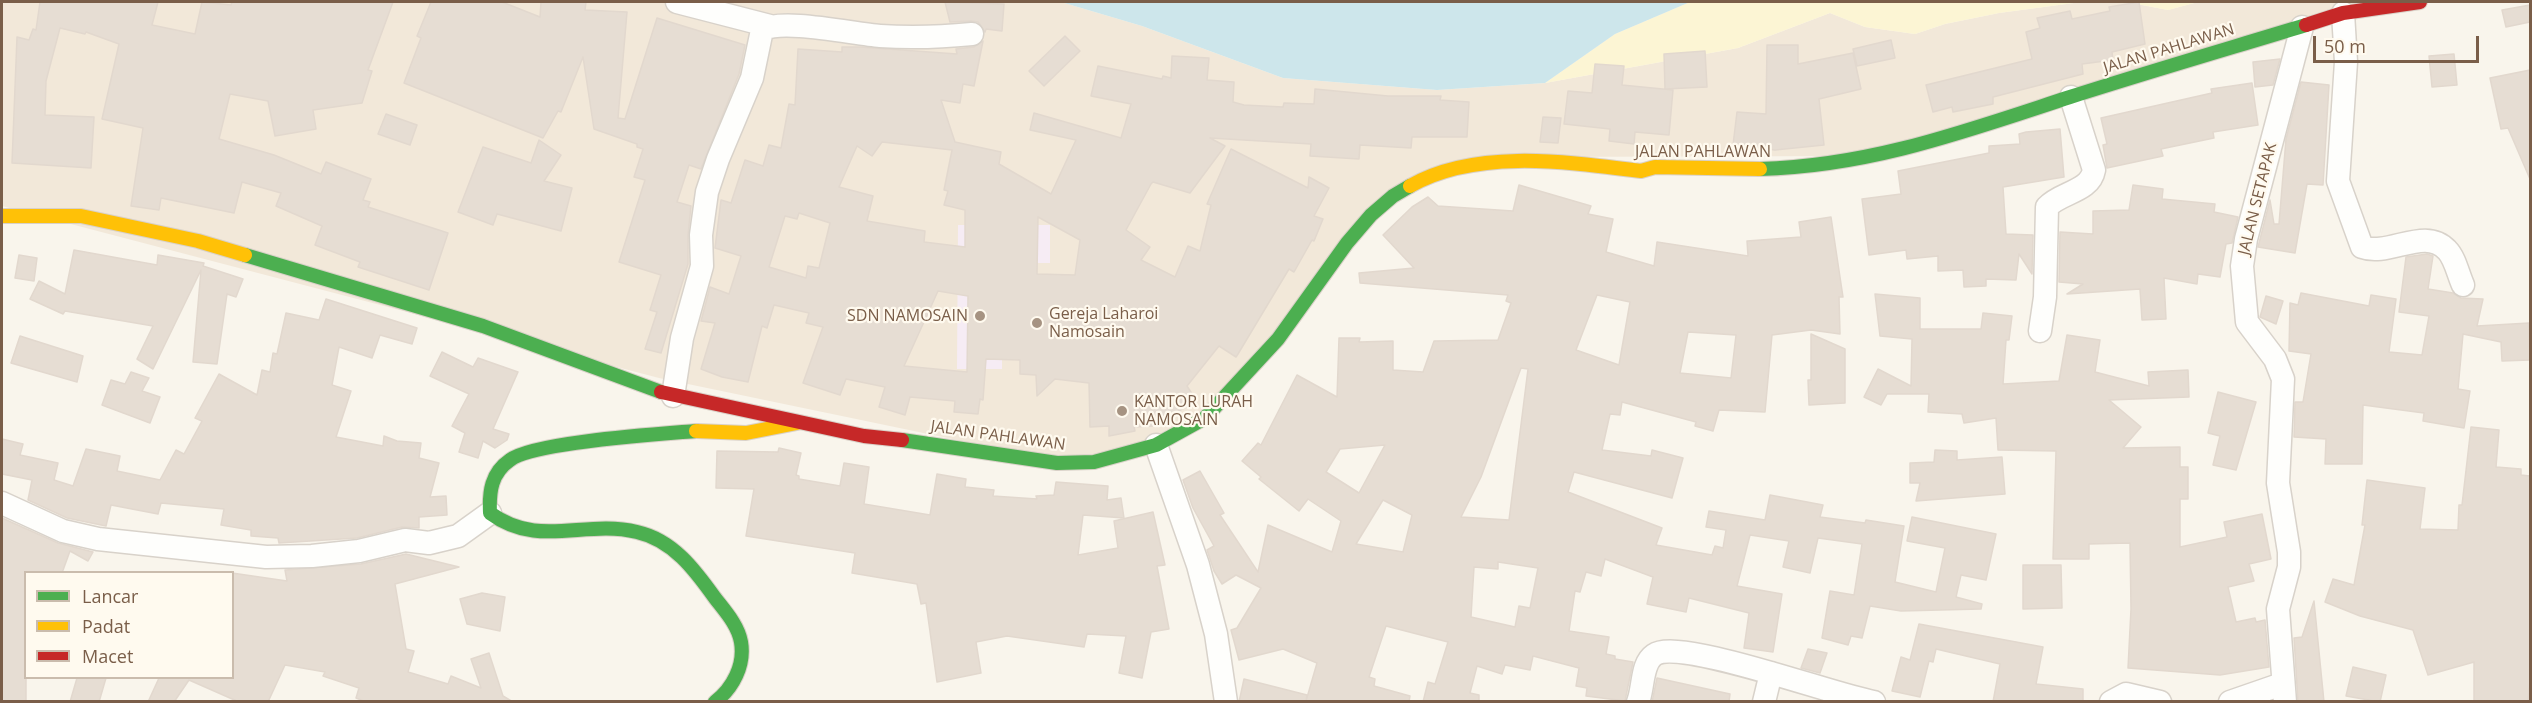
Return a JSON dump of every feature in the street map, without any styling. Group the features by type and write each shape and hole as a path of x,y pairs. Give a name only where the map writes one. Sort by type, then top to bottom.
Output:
{"main road":[{"name":"JALAN PAHLAWAN","path":"2,216 81,216 198,241 483,326 672,396 864,436 946,445 1057,463 1094,462 1156,445 1205,418 1278,339 1347,243 1371,215 1393,196 1421,180 1457,169 1521,160 1586,164 1641,171 1655,167 1723,170 1799,168 1880,156 1958,135 2070,97 2343,13 2420,2"},
{"path":"715,702 727,690 738,673 742,653 739,634 705,582 677,552 657,539 635,531 599,528 521,531 502,525 490,513 489,490 495,476 510,459 540,448 696,431 746,433 797,423"}],"street":[{"path":"677,2 770,26 786,25 882,36 972,34"},
{"path":"2343,13 2346,62 2338,181 2362,247 2371,251 2425,240 2439,244 2449,252 2463,285"},
{"path":"672,396 682,338 702,266 701,235 707,192 718,159 752,78 762,30 770,26"},
{"name":"JALAN SETAPAK","path":"2230,702 2284,693 2278,609 2289,567 2289,552 2277,483 2283,379 2275,359 2247,322 2242,266 2246,239 2302,27"},
{"path":"2040,331 2045,297 2047,207 2055,198 2086,185 2093,179 2094,170 2070,97"},
{"path":"1156,445 1198,565 1216,633 1226,702"},
{"path":"2,503 63,531 98,538 266,557 312,556 359,551 405,540 429,543 458,536 490,513"},
{"path":"1638,702 1647,661 1656,653 1699,654 1874,702"},
{"path":"1764,702 1771,673"},
{"path":"2111,702 2126,694 2160,702"}],"shaded area":[{"path":"2,2 1061,2 1142,26 1283,78 1437,90 1545,83 1738,48 1830,13 1865,27 1915,34 1945,24 1999,13 2081,2 2126,2 2168,10 2198,2 2409,2 1864,156 1518,157 1389,195 1204,424 1087,467 659,378 2,206"},
{"name":"SDN NAMOSAIN","path":"958,225 1050,225 1050,263 1002,263 1002,369 957,369"}],"sand":[{"path":"1690,2 2081,2 1999,13 1945,24 1915,34 1865,27 1830,13 1738,48 1545,83 1615,34"},
{"path":"2126,2 2198,2 2168,10"}],"water":[{"path":"1061,2 1690,2 1615,34 1545,83 1437,90 1283,78 1142,26"}],"building":[{"path":"40,2 158,2 152,25 195,34 202,2 231,5 232,2 393,2 368,70 372,71 362,103 313,110 316,129 275,136 268,101 230,94 219,139 274,155 321,174 326,162 371,179 363,200 370,202 368,207 448,233 429,290 358,267 360,262 315,245 322,226 276,206 281,193 242,182 234,213 161,198 159,210 131,206 143,128 102,119 119,44 86,32 85,34 60,28 46,81 45,115 94,117 91,168 12,163 17,37 29,40 33,29 36,30"},
{"path":"431,2 502,2 540,17 541,2 586,2 585,10 627,12 618,118 625,119 657,18 745,45 739,74 701,169 689,165 677,202 691,206 688,264 661,353 645,349 657,312 650,310 661,275 619,262 645,180 634,177 643,149 637,147 637,144 594,129 583,57 561,112 558,111 543,138 404,83 421,38 417,36"},
{"path":"945,2 1004,4 1002,31 986,29 985,32 978,22 950,22"},
{"path":"2139,2 2145,44 2112,52 2113,60 2082,64 2083,74 1993,97 1993,104 1953,112 1952,107 1933,112 1926,85 2032,59 2026,32 2040,28 2037,18 2070,11 2072,19 2110,11 2109,7"},
{"path":"2530,5 2530,22 2506,27 2502,10"},
{"path":"1065,36 1080,51 1044,86 1029,71"},
{"path":"1891,40 1895,58 1857,66 1853,49"},
{"path":"983,41 974,86 963,84 960,103 941,100 955,142 1001,152 999,164 1051,194 1076,140 1030,130 1034,113 1121,138 1131,104 1091,96 1098,66 1162,79 1163,76 1171,78 1172,56 1209,58 1207,80 1234,82 1233,102 1244,105 1283,107 1284,103 1314,104 1315,89 1388,96 1441,96 1440,100 1469,102 1467,137 1412,137 1411,148 1360,145 1359,159 1310,156 1311,144 1210,138 1225,146 1190,193 1153,182 1126,230 1150,247 1141,260 1175,277 1188,246 1200,251 1211,205 1207,204 1231,149 1308,188 1309,177 1329,188 1314,216 1323,219 1314,241 1312,240 1294,272 1289,269 1236,357 1219,346 1187,386 1196,400 1152,426 1134,427 1135,431 1109,436 1109,426 1090,427 1089,383 1055,379 1037,396 1036,375 1020,374 1020,360 986,359 983,400 980,399 978,414 954,412 955,401 910,397 905,415 879,407 885,387 846,379 840,395 803,383 823,327 806,323 809,313 774,305 767,328 762,326 748,382 722,377 701,369 715,323 701,321 710,287 729,294 741,256 715,248 721,200 731,203 745,160 763,166 769,145 781,148 789,104 795,105 798,49 842,52 842,47 860,47 957,54 956,49 974,47","holes":["882,142 952,150 944,190 948,191 944,205 965,210 965,247 924,242 925,231 867,221 873,196 839,187 857,146 872,156","799,213 830,223 819,268 808,266 806,278 769,267 785,216 797,219","1038,217 1080,240 1075,275 1037,274","938,291 968,296 967,372 904,366"]},
{"path":"1767,45 1798,45 1798,64 1853,53 1861,89 1819,99 1824,145 1775,150 1733,145 1737,112 1766,114"},
{"path":"1705,51 1707,87 1665,89 1664,54"},
{"path":"2454,54 2457,85 2432,87 2429,56"},
{"path":"2280,59 2273,85 2255,87 2253,62"},
{"path":"1595,64 1624,66 1622,85 1673,90 1669,135 1635,132 1634,144 1609,141 1610,129 1564,124 1568,91 1592,93"},
{"path":"2530,70 2530,179 2508,128 2501,129 2490,78"},
{"path":"2301,82 2329,85 2323,185 2307,184 2295,253 2258,247 2270,200 2274,224 2279,224 2286,139"},
{"path":"2252,83 2258,125 2213,132 2214,138 2161,149 2163,156 2107,168 2103,145 2107,144 2101,118 2212,93 2211,89"},
{"path":"386,114 417,125 410,145 378,134"},
{"path":"1543,117 1561,118 1558,143 1540,142"},
{"path":"2060,129 2064,177 2003,187 2006,234 2033,235 2032,274 2019,254 2016,280 1986,279 1986,286 1964,287 1963,270 1938,271 1938,256 1907,259 1906,250 1869,255 1862,199 1901,194 1898,171 1989,153 1989,146 2020,144 2019,134 2026,132"},
{"path":"539,140 561,155 544,181 572,188 561,231 497,214 493,225 458,212 483,147 531,163"},
{"path":"1519,185 1591,206 1588,214 1613,219 1606,252 1654,266 1657,242 1748,256 1747,241 1801,237 1799,222 1831,217 1843,297 1839,297 1840,334 1811,330 1772,335 1765,412 1719,410 1713,431 1695,426 1696,422 1622,402 1620,415 1610,414 1602,450 1651,456 1652,450 1683,458 1672,498 1574,472 1568,492 1662,528 1656,545 1712,555 1715,546 1723,548 1726,530 1706,527 1709,511 1765,520 1770,495 1823,505 1820,517 1865,523 1866,520 1904,526 1895,582 1936,592 1945,548 1907,541 1912,517 1996,534 1986,580 1961,575 1956,597 1982,604 1981,609 1901,611 1870,606 1862,638 1851,636 1848,645 1822,638 1830,591 1854,595 1862,544 1818,538 1810,573 1783,567 1789,541 1750,535 1737,586 1782,594 1773,652 1744,648 1749,613 1689,598 1686,612 1647,604 1653,577 1605,559 1601,576 1586,572 1580,592 1575,591 1569,631 1609,637 1606,654 1615,656 1615,659 1633,662 1625,701 1586,696 1587,688 1576,686 1579,668 1533,656 1530,670 1505,665 1502,674 1477,666 1470,693 1479,695 1479,702 1423,702 1428,682 1435,684 1448,642 1386,626 1369,677 1375,679 1374,686 1410,696 1409,702 1239,702 1244,679 1307,695 1306,701 1317,663 1283,649 1239,660 1231,630 1237,628 1261,588 1236,575 1222,584 1214,571 1207,550 1214,546 1193,508 1183,480 1200,471 1224,513 1220,515 1258,572 1268,525 1332,552 1341,521 1308,499 1299,511 1259,479 1261,477 1242,461 1258,443 1261,445 1297,375 1337,397 1339,338 1360,338 1359,342 1393,341 1393,370 1423,372 1434,341 1498,340 1511,303 1506,301 1508,295 1360,283 1359,273 1414,268 1383,235 1412,207 1428,197 1438,206 1513,211","holes":["1597,295 1630,302 1619,365 1576,350","1688,332 1736,335 1731,378 1680,373","1521,368 1528,369 1509,520 1461,517 1481,477","1385,445 1359,493 1326,472 1340,449","1383,500 1412,515 1403,552 1356,544","1498,562 1538,568 1530,608 1519,606 1515,627 1471,617 1474,567 1498,569"]},
{"path":"2133,185 2163,189 2162,199 2215,204 2214,212 2238,217 2232,243 2226,244 2220,277 2198,274 2197,284 2164,278 2166,319 2142,320 2140,289 2067,294 2083,284 2059,282 2060,232 2093,234 2093,211 2129,210"},
{"path":"74,250 157,265 158,255 204,263 203,266 243,279 236,297 227,294 217,364 193,362 201,270 153,369 137,359 153,326 65,311 63,314 30,299 39,281 65,294"},
{"path":"2427,254 2433,256 2428,289 2453,293 2461,298 2483,299 2477,326 2529,323 2530,360 2502,361 2501,342 2463,334 2458,389 2470,391 2464,428 2423,421 2424,413 2363,405 2362,464 2325,464 2326,439 2294,437 2295,402 2303,402 2311,354 2289,351 2290,303 2298,305 2301,293 2369,306 2371,295 2396,299 2389,352 2422,355 2429,316 2399,312 2406,257"},
{"path":"19,255 37,258 34,281 15,278"},
{"path":"1875,294 1920,298 1920,329 1981,329 1983,313 2012,316 2009,340 2006,340 2003,384 2059,381 2067,335 2100,340 2095,372 2149,386 2148,372 2188,370 2189,397 2109,400 2141,427 2123,448 2180,447 2180,467 2188,467 2188,499 2180,499 2180,547 2227,537 2224,522 2262,514 2271,559 2249,564 2254,581 2228,587 2236,622 2255,618 2256,622 2265,620 2269,667 2220,675 2128,668 2131,609 2130,543 2089,544 2089,559 2053,559 2056,451 1998,450 1996,418 1964,423 1962,414 1928,412 1929,394 1887,394 1881,405 1864,397 1878,369 1911,386 1912,339 1880,336"},
{"path":"2266,296 2283,301 2276,324 2260,317"},
{"path":"326,299 417,328 412,344 380,335 372,358 339,347 332,385 351,391 336,437 383,446 384,436 397,441 421,443 419,458 439,463 430,497 446,496 447,515 419,517 419,528 402,527 357,538 279,543 278,538 251,536 251,530 221,525 224,509 161,503 158,514 111,505 106,526 67,518 28,500 32,480 2,474 2,439 23,444 20,455 58,463 54,480 73,486 86,449 120,456 117,471 160,480 176,450 184,454 202,421 195,418 219,374 257,395 262,370 270,372 273,353 277,354 286,313 319,320"},
{"path":"1811,334 1845,349 1845,403 1809,405"},
{"path":"20,336 83,356 77,382 11,363"},
{"path":"442,352 473,367 478,358 518,372 493,429 509,434 507,440 495,448 483,441 478,458 459,452 465,433 452,426 469,394 430,376"},
{"path":"131,372 149,378 142,391 160,397 150,423 102,405 111,380 125,384"},
{"path":"2218,392 2256,402 2236,470 2213,465 2220,436 2208,433"},
{"path":"2471,427 2499,430 2496,467 2521,469 2521,475 2530,476 2530,681 2528,702 2474,702 2474,662 2428,675 2413,630 2360,616 2325,602 2333,579 2354,585 2365,525 2362,525 2367,480 2425,488 2420,529 2458,530 2459,505 2462,505"},
{"path":"779,448 801,453 796,475 799,479 840,486 844,463 869,467 864,504 930,515 937,474 966,479 965,487 994,490 993,496 1037,499 1036,496 1054,495 1056,482 1108,486 1107,500 1121,498 1124,518 1083,515 1078,555 1118,548 1114,521 1153,512 1165,565 1157,566 1169,629 1151,632 1142,678 1119,673 1126,636 1087,634 1084,647 1007,636 976,642 981,673 937,682 926,603 921,604 917,584 852,573 855,553 746,536 754,489 716,488 717,451 778,452"},
{"path":"1935,450 1957,451 1957,460 2002,457 2005,494 1916,501 1920,483 1910,483 1910,463 1934,462"},
{"path":"2,518 58,543 93,552 88,561 70,551 63,571 24,571 26,702 2,702"},
{"path":"406,554 459,567 395,584 406,649 414,651 408,672 448,684 451,676 481,688 471,659 489,653 503,696 513,702 366,702 356,698 359,688 323,676 325,672 285,665 268,702 239,702 189,680 174,702 148,702 159,679 234,679 234,573 287,581 285,570 361,564"},
{"path":"2023,565 2061,565 2062,608 2023,609"},
{"path":"482,593 505,597 500,631 467,624 460,599"},
{"path":"2314,601 2324,702 2298,702 2294,638 2302,637"},
{"path":"1919,624 2043,647 2036,684 2083,689 2083,702 1993,702 2000,664 1936,649 1933,662 1929,661 1920,697 1892,691 1901,657 1910,660"},
{"path":"1808,649 1827,653 1820,673 1801,668"},
{"path":"2353,667 2386,675 2380,702 2346,696"},
{"path":"1657,678 1730,694 1729,702 1652,702"},
{"path":"77,679 106,679 99,702 70,702"}],"traffic: fast":[{"path":"1760,169 1841,161 1918,145 2306,25"},
{"path":"902,440 1057,463 1094,462 1156,445 1205,418 1278,339 1347,243 1371,215 1393,196 1410,186"},
{"path":"245,255 483,326 661,392"},
{"path":"696,431 598,440 544,448 523,454 510,460 495,477 491,490 490,513 508,524 526,529 544,531 617,529 637,532 650,536 672,549 699,577 731,618 741,642 741,659 736,675 727,690 715,702"}],"traffic: slow":[{"path":"1410,186 1436,174 1464,166 1493,162 1554,162 1641,171 1655,167 1760,169"},
{"path":"2,216 81,216 198,241 245,255"},
{"path":"696,431 746,433 797,423"}],"traffic: jam":[{"path":"2306,25 2343,13 2420,2"},
{"path":"661,392 864,436 902,440"}],"place":[{"name":"SDN NAMOSAIN","path":"980,316"},
{"name":"Gereja Laharoi Namosain","path":"1037,323"},
{"name":"KANTOR LURAH NAMOSAIN","path":"1122,411"}]}
